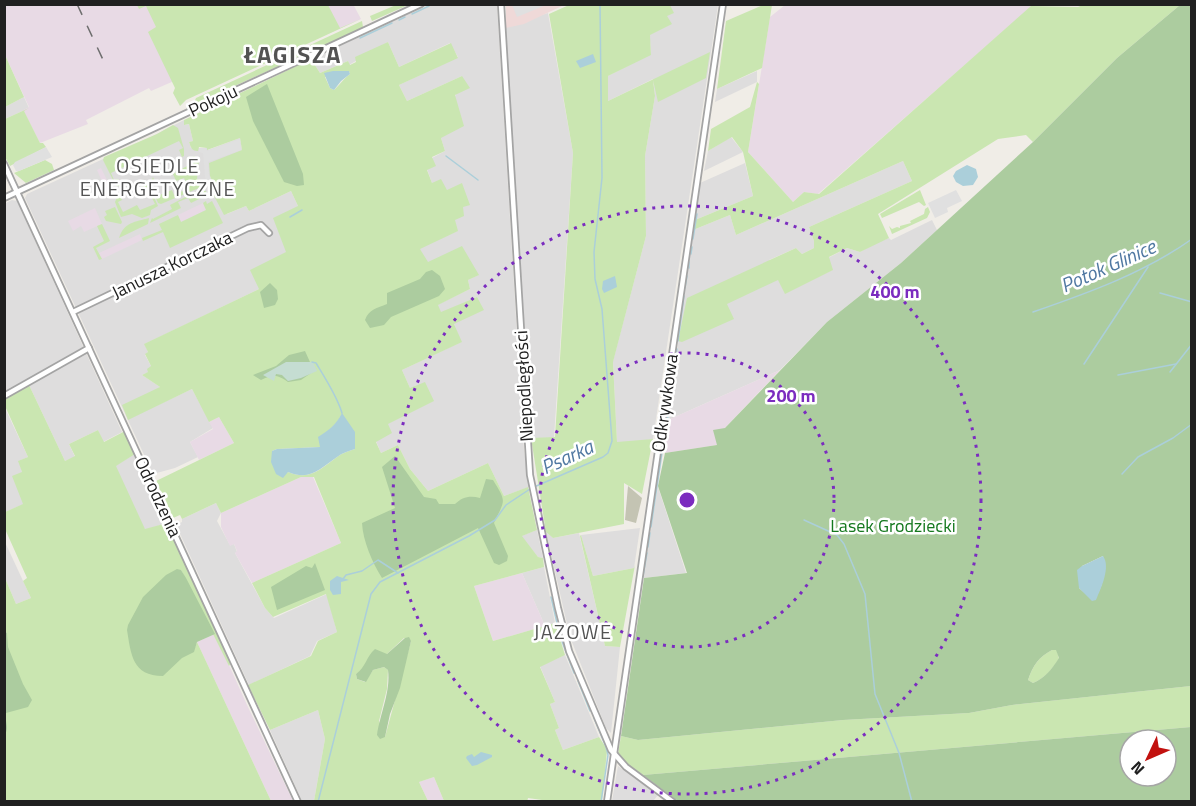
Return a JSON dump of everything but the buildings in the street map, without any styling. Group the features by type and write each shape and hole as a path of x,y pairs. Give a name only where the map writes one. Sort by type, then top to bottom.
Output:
{"street":[{"name":"Pokoju","path":"4,198 421,4"},
{"name":"Niepodległości","path":"501,4 534,497 564,637 614,754"},
{"name":"Odkrywkowa","path":"607,801 723,4"},
{"name":"Odrodzenia","path":"4,164 298,801"},
{"name":"Janusza Korczaka","path":"73,312 248,228 261,225 269,232"},
{"path":"4,396 89,348"},
{"path":"614,754 627,767 673,801"}],"shaded area":[{"path":"353,4 361,19 325,35 174,81 151,91 149,88 86,120 88,124 40,143 23,110 29,107 5,55 5,5"},
{"path":"429,5 497,5 524,450 529,487 504,496 488,463 428,491 410,469 398,445 381,453 376,441 410,388 402,370 461,342 454,324 477,297 441,313 437,305 470,289 468,280 478,275 427,262 419,248 457,231 447,190 432,183 427,169 435,166 432,158 445,151 441,138 462,76 407,101 399,85 458,57 450,43 399,67 388,42 349,65 348,61 320,73 311,59"},
{"path":"506,5 564,5 524,24 506,28"},
{"path":"512,5 546,5 517,17"},
{"path":"651,5 718,5 653,439 628,443 617,442 613,361 646,236 645,156 655,96 653,79 608,101 608,76 651,54 648,13"},
{"path":"785,5 1033,5 818,194 804,192 793,202 748,152 770,17"},
{"path":"548,13 573,153 554,437 532,442 505,27"},
{"path":"757,71 757,82 715,102 717,89"},
{"path":"24,97 29,108 5,119 5,107"},
{"path":"184,120 185,125 189,124 193,141 189,142 191,148 207,148 208,150 240,138 242,150 210,176 216,191 212,192 227,214 246,206 249,211 291,191 298,206 287,252 259,289 145,344 148,352 145,355 151,366 149,372 142,375 160,387 128,419 192,389 213,428 190,442 198,457 175,468 153,474 25,198 27,194"},
{"path":"731,137 743,152 704,171 708,151"},
{"path":"240,139 241,150 208,162 209,176 215,190 211,192 205,177 203,153 199,152 199,148 206,148 207,151"},
{"path":"46,147 52,157 16,171 13,165 15,162"},
{"path":"903,161 912,181 809,227 814,248 802,254 796,248 769,260 785,293 832,270 828,258 847,248 860,252 932,220 937,230 901,263 827,322 780,370 668,420 693,230 730,215 736,235"},
{"path":"745,163 753,196 695,220 700,183"},
{"path":"101,168 115,196 110,199 97,170"},
{"path":"956,190 962,201 947,208 948,212 935,218 928,203"},
{"path":"12,200 17,201 122,432 103,442 98,430 69,444 75,457 65,461 29,385 5,399 4,204"},
{"path":"203,203 206,210 181,222 178,215"},
{"path":"95,208 102,224 84,232 81,226 73,231 68,221"},
{"path":"140,234 142,240 102,259 99,253"},
{"path":"286,362 313,362 317,371 288,381 282,375 276,374 274,381 263,375"},
{"path":"780,370 725,428 717,445 665,453 668,420"},
{"path":"4,406 28,457 19,461 24,504 5,512"},
{"path":"219,417 234,443 199,460 190,442 213,429 209,422"},
{"path":"136,453 167,523 145,530 115,466"},
{"path":"301,477 313,477 341,543 252,583 235,553 237,551 234,544 230,546 221,527 221,513"},
{"path":"628,486 642,498 636,523 625,520"},
{"path":"658,487 686,573 644,578 643,577"},
{"path":"216,503 221,513 217,521 230,545 234,544 237,552 235,553 265,608 274,618 327,594 337,632 317,641 310,656 249,685 176,525 182,522 182,519"},
{"path":"640,528 634,568 593,576 581,535"},
{"path":"537,530 543,558 538,557 521,536"},
{"path":"546,532 553,538 579,533 605,646 620,647 611,733 606,728 570,637"},
{"path":"4,540 31,598 16,604 5,578"},
{"path":"544,567 555,623 545,626 522,573"},
{"path":"522,573 545,626 493,641 474,586"},
{"path":"215,634 293,801 271,801 197,642"},
{"path":"565,655 599,737 563,750 555,730 559,728 550,704 555,702 540,666"},
{"path":"318,710 325,739 314,801 302,801 270,730"},
{"path":"618,766 658,795 653,801 612,801"},
{"path":"434,777 444,801 428,801 419,782"}],"green space":[{"path":"1085,4 1180,5 1117,58 1033,142 1026,135 998,139 878,214 889,238 860,252 847,248 829,257 833,270 785,294 778,280 727,304 734,319 682,342 678,341 687,298 796,248 802,254 814,248 809,227 912,181 903,161 736,235 730,215 693,230 695,220 753,196 743,152 732,137 708,151 711,129 750,107 757,82 759,84 748,152 793,202 804,192 819,194 1031,6 1078,7"},
{"path":"137,5 328,5 340,28 361,19 186,100 180,106 173,93 175,88 148,32 156,27 146,6 139,9"},
{"path":"396,5 408,5 372,21 370,16"},
{"path":"569,5 670,5 674,13 667,16 672,24 650,35 651,55 608,76 608,101 710,52 706,78 658,102 653,80 655,96 645,156 646,236 613,362 617,442 653,439 642,494 624,483 624,524 553,538 546,532 531,438 555,437 573,153 549,14"},
{"path":"763,5 772,5 762,68 717,89 726,21"},
{"name":"Lasek Grodziecki","path":"1180,5 1191,5 1191,686 1012,705 969,713 843,720 638,740 621,736 644,578 687,573 658,486 665,453 717,445 713,430 725,428 827,322 901,263 1033,142 1117,58","holes":["1103,556 1103,580 1093,600 1079,588 1082,566","1052,650 1056,650 1059,658 1051,669 1033,683 1028,680 1037,662"]},
{"path":"362,21 363,27 358,30 193,105 196,98"},
{"path":"388,42 399,67 451,43 458,58 399,85 407,101 462,76 470,88 455,95 464,126 441,138 445,151 432,157 436,166 427,170 432,183 441,179 447,190 462,183 470,205 463,207 464,216 455,220 458,231 420,249 428,262 462,246 479,275 468,280 470,289 438,305 441,312 477,297 484,310 454,324 462,342 402,370 410,388 425,382 434,401 388,424 392,433 376,442 381,453 398,445 410,469 428,491 488,463 504,496 528,487 537,530 522,536 538,557 543,558 544,567 474,586 493,641 555,623 565,655 540,667 555,702 550,704 559,728 555,730 563,750 599,737 607,749 594,715 609,751 607,751 602,801 549,801 528,798 527,802 444,801 434,777 419,782 428,801 314,801 325,739 318,710 270,730 248,685 311,656 318,641 337,632 326,594 273,617 265,608 252,583 341,543 314,477 301,477 221,513 216,503 182,519 180,515 173,518 156,481 234,443 219,417 209,422 192,389 128,420 122,405 160,387 142,375 148,372 147,369 151,366 145,354 148,352 144,344 259,289 250,270 286,252 273,218 298,206 291,191 249,211 246,206 224,215 212,192 216,190 210,176 209,163 242,150 240,138 207,150 207,148 199,147 198,151 194,150 189,142 193,141 189,124 184,125 184,120 311,59 320,73 348,61 350,65 356,62 355,57","holes":["349,71 350,74 334,90 330,88 325,77","342,414 355,449 341,454 315,472 303,475 286,473 272,451 321,447 319,437","404,638 411,641 385,737 379,721 387,689 388,670 384,667 373,670 365,682 357,679 356,674 387,654"]},
{"path":"5,55 24,97 4,107"},
{"path":"267,84 303,174 304,185 297,186 284,182 253,121 246,97"},
{"path":"29,108 24,111 40,143 46,147 10,166 5,157 5,119"},
{"path":"173,125 178,128 184,149 184,156 182,157 179,150 183,148 179,141 111,173 114,180 118,179 121,186 116,186 103,160 104,157"},
{"path":"194,156 199,160 197,179 201,180 205,189 199,188 161,204 158,203 150,184 153,177 156,184 152,186 157,196 172,190 174,195 189,188 184,178 176,181 173,174 194,162 193,158 189,159"},
{"path":"45,160 52,164 54,170 26,183 14,173"},
{"path":"148,184 158,206 151,210 150,215 142,218 132,214 121,217 115,202 119,193 122,200 118,202 123,212 137,205 140,210 155,204 150,194 142,197 138,189"},
{"path":"199,190 206,191 205,196 191,203 188,198 178,202 181,208 150,223 152,218 172,209 170,205"},
{"path":"920,190 926,205 919,202 882,218 880,214"},
{"path":"206,201 207,204 212,201 223,223 170,248 163,232 143,241 142,238 162,230 159,224 178,215 181,222 206,210 203,203"},
{"path":"115,207 121,224 106,221 104,217 107,215 105,211"},
{"path":"928,207 930,212 927,218 892,234 889,226 892,229 900,228 900,226 911,223 910,221 924,214"},
{"path":"149,218 148,224 119,238 127,226"},
{"path":"102,224 110,241 96,248 102,259 99,260 93,247 104,241 97,226"},
{"path":"432,270 440,276 445,289 439,296 391,317 384,325 370,328 365,320 374,309 387,304 387,293 420,279 426,272"},
{"path":"270,283 277,290 278,299 275,305 264,308 260,292"},
{"path":"305,351 314,371 301,380 288,382 274,376 261,380 253,375 276,366 289,355"},
{"path":"29,385 65,461 75,456 69,444 98,430 104,442 125,431 135,454 116,466 145,529 167,523 231,663 229,666 181,570 195,647 197,642 271,801 5,801 4,645 7,633 4,630 5,578 16,604 31,598 23,581 27,578 5,529 5,512 23,504 12,476 22,472 18,461 28,457 5,406 5,399"},
{"path":"395,456 424,497 436,499 439,504 455,504 463,498 480,498 486,479 493,480 503,501 494,523 508,556 507,561 499,565 494,563 478,528 382,578 369,551 362,523 395,508 382,467"},
{"path":"581,535 593,576 634,568 635,565 620,647 605,646"},
{"path":"315,563 325,590 277,610 271,587 306,566 312,568"},
{"path":"177,569 181,570 186,578 215,634 197,642 194,652 182,658 163,676 153,675 139,668 135,662 130,647 128,625 143,597 166,575"},
{"path":"4,630 7,633 8,647 32,700 28,707 6,713 5,734"},
{"path":"409,637 411,641 400,688 390,714 385,737 380,739 377,735 387,694 388,670 384,667 373,670 366,682 357,679 356,674 375,649 387,654"},
{"path":"1052,650 1057,650 1059,659 1054,666 1037,681 1033,683 1028,680 1037,662"},
{"path":"1191,686 1191,727 1118,728 1118,733 643,775 618,754 621,736 638,740 843,720 969,713 1012,705"},
{"path":"1191,727 1191,801 678,801 643,775 1118,733 1118,788 1178,788 1178,728"}],"water":[{"path":"593,54 596,62 580,68 576,61"},
{"path":"349,71 350,74 334,90 330,88 324,73"},
{"path":"967,165 976,169 978,177 973,185 963,186 956,182 953,176 956,171"},
{"path":"615,276 617,287 604,293 603,281"},
{"path":"342,413 355,432 355,449 341,454 309,474 288,472 283,478 276,474 271,462 272,451 320,447 318,437 332,427"},
{"path":"1103,556 1106,566 1104,578 1096,600 1092,601 1079,588 1077,570"},
{"path":"337,576 349,580 341,582 341,594 333,595 330,590 330,581"},
{"path":"481,752 492,755 492,757 472,766 467,756 472,754 474,757"}],"waterway":[{"name":"Psarka","path":"534,487 603,457 608,453 612,441 602,309 595,279 594,252 602,178 600,4"},
{"path":"412,14 429,6"},
{"path":"399,20 405,17"},
{"path":"360,38 392,23"},
{"path":"446,156 478,180"},
{"path":"290,217 302,210"},
{"path":"693,239 697,214"},
{"name":"Potok Glinice","path":"1033,312 1095,290 1135,272 1192,239"},
{"path":"691,254 692,247"},
{"path":"689,262 689,268"},
{"path":"1084,364 1148,267"},
{"path":"685,288 687,276"},
{"path":"1160,293 1192,302"},
{"path":"678,341 684,296"},
{"name":"Potok Glinice","path":"1170,372 1192,344"},
{"path":"675,359 677,349"},
{"path":"312,362 316,363 327,381 342,413"},
{"path":"1118,375 1176,364"},
{"path":"673,375 674,367"},
{"path":"669,409 671,395"},
{"path":"1122,474 1138,457 1173,438 1192,424"},
{"path":"651,527 666,426"},
{"name":"Psarka","path":"318,802 371,594 380,582 495,520 506,505 530,489"},
{"path":"804,520 837,535 844,544 865,594 875,694 899,753 912,802"},
{"path":"648,547 650,533"},
{"path":"643,576 647,553"},
{"path":"343,579 346,575 362,571 378,560 398,573"},
{"path":"551,597 560,636 574,673"},
{"path":"578,681 590,711"},
{"path":"594,718 608,755 601,802"}],"railway":[{"path":"77,4 105,64"}],"district":[{"name":"ŁAGISZA","path":"293,55"},
{"name":"OSIEDLE ENERGETYCZNE","path":"158,178"},
{"name":"JAZOWE","path":"573,632"}]}
